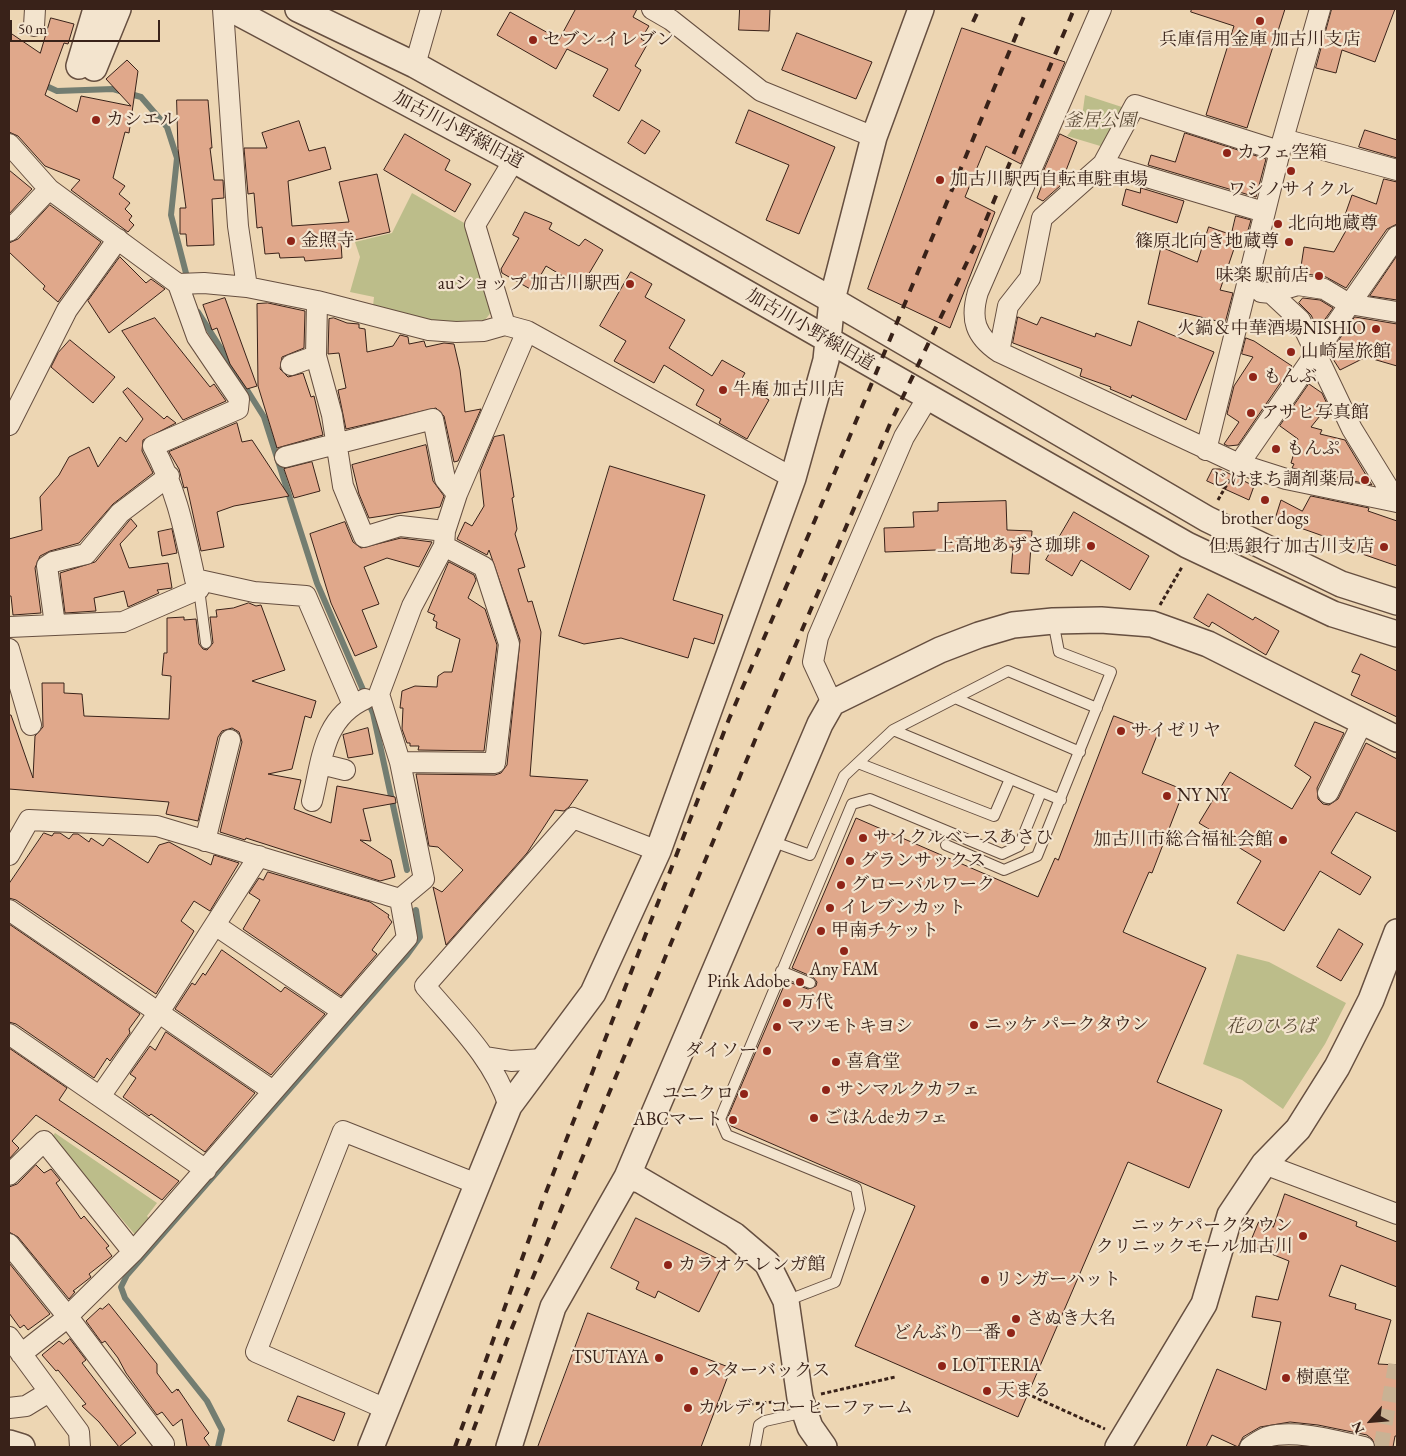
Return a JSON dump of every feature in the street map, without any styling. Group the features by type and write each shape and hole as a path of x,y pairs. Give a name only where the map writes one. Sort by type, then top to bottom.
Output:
{"street":[{"path":"96,9 86,67 118,9"},
{"path":"223,9 238,226 247,287"},
{"name":"加古川小野線旧道","path":"231,9 514,160 1192,547 1333,614 1397,634"},
{"name":"加古川小野線旧道","path":"298,9 415,65 832,300 1207,518 1341,584 1397,602"},
{"path":"415,65 431,9"},
{"path":"652,9 673,14 761,91 874,137"},
{"path":"371,1447 509,1106 593,993 658,850 793,478 826,360 832,300 874,137 921,9"},
{"path":"1100,9 978,292 973,307 975,322 983,340 999,352 1239,464 1286,479 1397,502"},
{"path":"1206,450 1281,145 1320,9"},
{"path":"999,352 1008,306 1030,278 1042,218 1103,164 1135,106 1281,145 1397,170"},
{"path":"9,144 49,189 178,284 197,337 239,399 238,409 153,446 169,476 197,584"},
{"path":"505,325 475,225 514,160"},
{"path":"1103,164 1264,212"},
{"path":"9,231 49,189"},
{"path":"1239,464 1397,236"},
{"path":"9,425 67,310 118,239"},
{"path":"178,284 204,283 247,287 317,301 429,330 456,332 484,331 505,325 527,331 793,478"},
{"path":"1244,290 1271,293 1298,285 1324,289 1349,304 1397,312"},
{"path":"1271,293 1300,320 1352,429 1397,502"},
{"path":"317,301 316,356 332,415 343,486 364,537 400,526 445,538 484,567 509,644 495,764 400,762"},
{"path":"400,899 424,879 400,762 379,694 412,606 445,538 457,494 527,331"},
{"path":"291,365 316,356"},
{"path":"832,703 814,662 818,637 904,437 928,397"},
{"path":"286,457 432,419 445,479 457,494"},
{"path":"55,625 47,566 53,562 86,554 120,512 169,476"},
{"path":"9,627 123,622 197,584 254,592 306,596 353,705"},
{"path":"509,1447 553,1307 627,1177 820,724 832,703 940,650 979,635 1014,626 1052,621 1101,620 1152,624 1208,644 1397,740"},
{"path":"9,649 31,725"},
{"path":"312,800 329,731 353,705 379,694"},
{"path":"1328,793 1362,722"},
{"path":"205,841 230,740"},
{"path":"321,764 346,770"},
{"path":"509,1106 501,1082 486,1057 425,986 573,818 658,850"},
{"path":"9,855 29,820 157,826 400,899"},
{"path":"101,1095 158,1012 259,856"},
{"path":"21,1354 68,1317 133,1252 407,938 400,899"},
{"path":"9,910 273,1091"},
{"path":"215,925 342,1012"},
{"path":"1121,1442 1204,1304 1230,1215 1264,1164 1298,1129 1337,1067 1371,1000 1397,932"},
{"path":"9,1034 101,1095 206,1170"},
{"path":"486,1057 511,1061 543,1059"},
{"path":"386,1409 256,1352 343,1131 477,1184"},
{"path":"9,1175 44,1141 133,1252"},
{"path":"1264,1164 1397,1214"},
{"path":"627,1177 640,1180 734,1235 767,1263 786,1301 800,1398 808,1404 810,1427 824,1447"},
{"path":"9,1244 167,1442"},
{"path":"9,1337 79,1432 80,1447"},
{"path":"9,1408 26,1406 49,1392"},
{"path":"1250,1447 1267,1437 1291,1436 1315,1437 1364,1447"},
{"path":"9,1443 22,1447"}],"lane":[{"path":"197,584 206,643"},
{"path":"946,845 1004,870 1036,856 1061,800 1111,672 1060,652 1052,621"},
{"path":"770,840 810,856 844,776 893,730 1008,671 1097,708"},
{"path":"955,698 1080,752"},
{"path":"893,730 1061,800"},
{"path":"858,763 994,816 1010,779"},
{"path":"786,1301 835,1282 860,1209 856,1188 727,1135 720,1119 852,804 870,799 1002,854 1019,846 1041,792"},
{"path":"781,971 810,983"},
{"path":"755,1447 759,1425 808,1404"}],"path":[{"path":"1159,606 1182,565"},
{"path":"808,1404 894,1377"},
{"path":"1032,1396 1121,1442"},
{"path":"717,1407 778,1401"}],"green space":[{"name":"釜居公園","path":"1085,95 1128,109 1107,148 1067,136 1082,117"},
{"path":"412,193 466,224 492,311 485,320 437,322 373,306 374,297 350,292 360,257 355,242 392,233"},
{"name":"花のひろば","path":"1237,954 1269,962 1346,1003 1325,1044 1283,1109 1242,1080 1203,1064"},
{"path":"55,1133 157,1203 147,1216 151,1221 137,1237 52,1137"}],"building":[{"path":"576,9 637,9 633,17 649,26 641,39 648,43 635,66 641,70 619,111 593,96 608,69 567,49 556,69 497,35 510,12 559,39"},
{"path":"740,9 770,9 769,31 739,30"},
{"path":"1192,9 1285,9 1247,128 1206,115 1234,26 1191,12"},
{"path":"1332,9 1395,9 1375,62 1342,50 1336,73 1316,68"},
{"path":"51,18 74,24 68,44 64,43 45,95 77,112 81,96 131,106 106,79 127,60 138,71 129,133 125,132 113,178 125,186 119,194 130,203 125,209 132,216 129,220 134,225 128,232 71,190 80,180 45,166 18,136 9,132 9,32 40,53"},
{"name":"加古川駅西自転車駐車場","path":"962,28 1065,62 1021,164 986,146 965,197 995,212 950,328 868,289"},
{"path":"797,33 872,62 856,99 782,70"},
{"path":"177,100 208,100 212,148 210,148 214,180 223,180 224,198 212,199 214,245 187,246 186,234 180,234 180,208 186,208 178,149"},
{"path":"749,110 835,147 799,234 766,220 789,165 736,143"},
{"path":"642,120 660,131 645,154 628,143"},
{"path":"299,121 309,151 325,147 331,169 288,181 292,226 349,222 339,182 377,174 390,232 341,243 342,258 305,261 304,257 280,258 279,253 265,254 262,227 257,228 254,193 248,194 244,148 267,148 262,133"},
{"path":"1365,130 1397,140 1397,158 1359,147"},
{"path":"1185,133 1266,159 1256,197 1148,165 1151,155 1175,162"},
{"path":"405,134 450,160 445,170 471,184 455,212 384,170"},
{"path":"1060,134 1077,142 1060,186 1043,201 1037,198 1045,177 1042,175"},
{"path":"9,170 32,189 9,214"},
{"path":"1384,179 1397,182 1397,224 1387,229 1346,288 1326,277 1300,273 1304,247 1334,252 1353,218 1345,215 1352,195 1376,204"},
{"path":"1141,188 1184,201 1177,223 1122,205 1126,189 1140,193"},
{"path":"50,205 101,242 58,302 43,289 45,286 9,252 9,243 18,239"},
{"path":"525,212 552,223 549,229 579,246 585,239 603,250 581,287 546,266 532,290 502,273 501,269 519,238 513,235"},
{"path":"1236,216 1251,220 1246,237 1232,233"},
{"path":"1209,227 1238,237 1220,290 1233,293 1225,323 1148,304 1161,247 1197,262"},
{"path":"1397,256 1397,300 1370,296"},
{"path":"120,257 146,283 151,279 165,289 109,333 88,301"},
{"path":"631,272 652,284 645,297 685,320 669,348 712,376 722,360 745,373 740,382 769,400 747,439 719,423 721,419 696,405 704,390 664,365 654,383 614,361 626,341 600,326"},
{"path":"225,298 257,386 247,389 230,364 217,328 212,330 203,305"},
{"path":"1303,298 1320,300 1333,308 1318,329 1311,315 1299,303"},
{"path":"268,303 305,311 304,348 282,357 280,369 288,377 303,373 311,397 314,396 323,435 277,448 258,386 257,304"},
{"path":"1018,317 1037,325 1041,317 1095,337 1096,333 1131,346 1138,321 1214,352 1186,420 1132,395 1131,398 1110,389 1111,387 1080,376 1082,369 1013,343"},
{"path":"1355,317 1397,324 1397,366 1366,357 1340,370 1333,359 1342,346 1338,342"},
{"path":"155,318 210,387 214,384 226,401 183,420 122,331"},
{"path":"334,318 347,323 359,324 359,328 365,329 367,352 393,346 400,335 408,337 409,344 424,341 426,347 444,343 454,344 460,370 465,412 481,409 458,461 454,462 444,416 436,408 346,429 338,390 346,388 339,353 328,354 329,319"},
{"path":"1246,338 1254,341 1292,366 1238,445 1228,446 1224,444 1239,422 1227,414 1234,386 1253,357 1242,354"},
{"path":"70,340 115,377 93,403 51,367 58,353"},
{"path":"1309,384 1322,393 1328,406 1311,427 1322,430 1320,434 1345,440 1372,485 1292,468 1294,464 1291,463 1298,439 1280,426"},
{"path":"128,388 164,419 167,416 176,423 143,440 142,451 153,473 113,504 79,543 50,551 40,556 35,568 41,613 13,615 11,596 9,596 9,539 42,530 40,497 59,475 69,457 89,447 98,467 120,437 126,442 143,419 123,392"},
{"path":"237,423 242,442 252,440 289,496 234,506 217,512 224,547 201,551 187,487 184,488 179,469 169,452"},
{"path":"504,435 514,497 512,498 517,529 515,534 525,567 518,569 528,602 532,601 541,632 530,776 588,780 569,807 564,811 555,810 527,853 446,945 433,887 442,892 463,870 438,847 429,846 416,774 495,775 501,773 507,765 520,640 489,550 487,555 457,539 465,522 472,526 484,506 480,471 494,437"},
{"path":"426,445 433,481 444,496 440,507 369,518 359,494 352,465"},
{"path":"312,462 320,491 294,498 284,469"},
{"path":"610,466 705,495 673,600 723,615 714,644 694,638 688,658 621,638 584,644 559,636"},
{"path":"1213,469 1220,469 1254,486 1249,500 1207,481"},
{"path":"1311,496 1369,508 1368,511 1397,521 1397,566 1342,547 1343,543 1275,519 1281,500 1302,511"},
{"path":"1006,501 1007,530 1032,531 1029,574 1011,573 1013,547 885,552 884,528 914,527 913,512 938,511 938,503"},
{"path":"1074,512 1149,556 1130,590 1081,560 1072,576 1046,560"},
{"path":"131,519 137,526 120,544 129,568 168,563 172,588 157,590 159,593 128,607 124,591 94,598 96,611 65,613 60,573 95,562"},
{"path":"345,522 353,542 361,548 401,538 432,542 419,567 387,558 364,567 379,604 362,610 377,647 355,656 331,603 310,534"},
{"path":"172,529 177,553 162,556 158,532"},
{"path":"449,562 474,575 476,580 468,598 485,609 497,645 484,751 418,750 419,746 410,746 410,743 407,743 402,729 403,708 400,708 402,691 415,686 437,687 438,676 444,672 452,672 460,639 436,628 437,622 433,620 435,615 428,612"},
{"path":"1208,594 1253,620 1255,617 1279,631 1266,655 1212,622 1209,627 1194,618"},
{"path":"249,603 256,606 261,605 285,670 252,681 316,701 311,718 305,716 292,769 268,774 301,780 294,809 331,823 337,786 395,797 396,803 363,809 371,841 360,840 391,860 395,877 380,881 246,838 245,840 220,832 242,742 239,732 232,728 222,731 218,737 198,821 166,814 169,802 9,789 9,715 11,715 33,778 35,736 43,727 42,683 64,683 64,693 82,694 84,716 169,719 171,676 162,675 164,653 167,653 167,618 184,617 184,620 196,619 199,644 203,649 207,650 213,643 210,617 217,617 216,610 233,608"},
{"path":"1361,654 1397,671 1397,717 1351,695 1360,675 1352,672"},
{"name":"ニッケ パークタウン","path":"1114,716 1158,733 1142,773 1184,790 1152,873 1149,872 1123,932 1206,968 1157,1082 1222,1110 1189,1188 1128,1162 1018,1417 855,1346 915,1206 731,1126 727,1119 786,981 808,989 816,986 817,982 813,977 792,968 856,818 1038,897 1055,858 1058,860"},
{"name":"加古川市総合福祉会館","path":"1315,722 1344,733 1317,788 1318,799 1323,804 1329,805 1338,799 1366,743 1397,759 1397,832 1356,812 1331,853 1371,877 1360,895 1320,871 1284,931 1237,903 1261,861 1199,823 1230,772 1292,809 1311,777 1295,766"},
{"path":"368,728 373,754 348,758 343,735"},
{"path":"44,833 52,836 54,833 60,833 69,839 73,834 78,834 89,842 91,838 103,846 109,838 148,863 159,845 169,842 211,865 214,855 239,863 210,911 194,901 181,921 194,931 156,994 16,900 9,898 9,884"},
{"path":"268,872 370,902 389,915 388,917 392,922 372,950 377,954 341,996 243,929 260,900 249,893 259,878 263,880"},
{"path":"9,924 140,1014 129,1029 130,1033 110,1061 107,1058 94,1078 16,1024 9,1022"},
{"path":"1339,929 1363,944 1341,981 1317,967"},
{"path":"222,950 281,992 285,987 325,1014 271,1075 175,1009 192,983 195,985 203,973 205,975"},
{"path":"166,1032 255,1093 205,1152 123,1097 136,1078 130,1074 150,1046 155,1050"},
{"path":"9,1048 67,1088 59,1100 179,1181 162,1200 36,1115 12,1141 19,1148 9,1159"},
{"path":"36,1165 44,1173 51,1169 60,1180 56,1183 81,1219 84,1216 109,1246 106,1248 112,1256 89,1274 91,1277 73,1291 75,1292 69,1299 18,1237 9,1232 9,1187 17,1184"},
{"path":"1285,1194 1357,1222 1356,1226 1397,1242 1397,1287 1341,1265 1329,1296 1356,1304 1355,1309 1391,1320 1378,1364 1397,1365 1397,1436 1395,1436 1393,1447 1376,1447 1372,1439 1367,1435 1318,1425 1290,1422 1260,1427 1243,1437 1238,1447 1212,1435 1206,1447 1186,1447 1217,1369 1266,1390 1281,1322 1252,1317 1256,1296 1278,1300 1289,1261 1249,1245 1259,1221 1273,1227"},
{"name":"カラオケ レンガ館","path":"636,1218 724,1262 699,1312 658,1291 655,1298 636,1289 639,1282 611,1268"},
{"path":"9,1263 50,1314 28,1330 24,1325 20,1328 9,1313"},
{"path":"109,1304 157,1364 157,1373 172,1393 177,1389 178,1391 178,1389 209,1433 204,1438 210,1447 187,1447 182,1419 173,1426 162,1412 157,1415 126,1373 118,1358 105,1341 102,1343 86,1321 100,1308 102,1309"},
{"path":"588,1313 731,1368 701,1447 538,1447"},
{"path":"70,1339 86,1360 82,1363 136,1433 119,1447 99,1422 82,1406 86,1404 58,1370 56,1371 42,1355 59,1341 63,1344"},
{"path":"298,1396 345,1413 334,1441 288,1421"}],"waterway":[{"path":"42,84 57,91 113,89 141,97 167,127 177,158 171,215 188,281"},
{"path":"198,312 264,417 317,583 373,713 407,870"},
{"path":"218,1447 222,1430 207,1401 125,1298 121,1287 127,1275 407,955 420,937 416,910"}],"tunnel":[{"path":"1381,1447 1397,1357"}],"railway":[{"path":"973,22 979,9"},
{"path":"455,1447 543,1200 729,719 815,520 1027,9"},
{"path":"467,1447 507,1340 755,740 890,424 978,239 1074,9"}],"place":[{"name":"兵庫信用金庫 加古川支店","path":"1260,21"},
{"name":"セブン-イレブン","path":"533,40"},
{"name":"カシエル","path":"96,120"},
{"name":"カフェ空箱","path":"1227,153"},
{"name":"ワシノサイクル","path":"1291,171"},
{"name":"加古川駅西自転車駐車場","path":"940,180"},
{"name":"北向地蔵尊","path":"1278,224"},
{"name":"金照寺","path":"291,241"},
{"name":"篠原北向き地蔵尊","path":"1289,242"},
{"name":"味楽 駅前店","path":"1319,276"},
{"name":"auショップ 加古川駅西","path":"630,284"},
{"name":"火鍋＆中華酒場NISHIO","path":"1376,329"},
{"name":"山崎屋旅館","path":"1291,352"},
{"name":"もんぶ","path":"1253,377"},
{"name":"牛庵 加古川店","path":"723,390"},
{"name":"アサヒ写真館","path":"1251,413"},
{"name":"もんぷ","path":"1276,449"},
{"name":"じけまち調剤薬局","path":"1365,480"},
{"name":"brother dogs","path":"1265,500"},
{"name":"上高地あずさ珈琲","path":"1091,546"},
{"name":"但馬銀行 加古川支店","path":"1384,547"},
{"name":"サイゼリヤ","path":"1121,731"},
{"name":"NY NY","path":"1167,796"},
{"name":"サイクルベースあさひ","path":"863,838"},
{"name":"加古川市総合福祉会館","path":"1283,840"},
{"name":"グランサックス","path":"850,861"},
{"name":"グローバルワーク","path":"841,885"},
{"name":"イレブンカット","path":"830,908"},
{"name":"甲南チケット","path":"821,931"},
{"name":"Any FAM","path":"844,951"},
{"name":"Pink Adobe","path":"800,982"},
{"name":"万代","path":"787,1003"},
{"name":"ニッケ パークタウン","path":"974,1025"},
{"name":"マツモトキヨシ","path":"777,1027"},
{"name":"ダイソー","path":"767,1051"},
{"name":"喜倉堂","path":"836,1062"},
{"name":"サンマルクカフェ","path":"826,1090"},
{"name":"ユニクロ","path":"744,1094"},
{"name":"ごはんdeカフェ","path":"814,1118"},
{"name":"ABCマート","path":"733,1120"},
{"name":"ニッケパークタウン クリニックモール加古川","path":"1303,1236"},
{"name":"カラオケ レンガ館","path":"668,1265"},
{"name":"リンガーハット","path":"985,1280"},
{"name":"さぬき大名","path":"1016,1319"},
{"name":"どんぶり一番","path":"1011,1333"},
{"name":"TSUTAYA","path":"659,1358"},
{"name":"LOTTERIA","path":"942,1366"},
{"name":"スターバックス","path":"694,1371"},
{"name":"樹悳堂","path":"1286,1378"},
{"name":"天まる","path":"987,1391"},
{"name":"カルディコーヒーファーム","path":"688,1408"}]}
